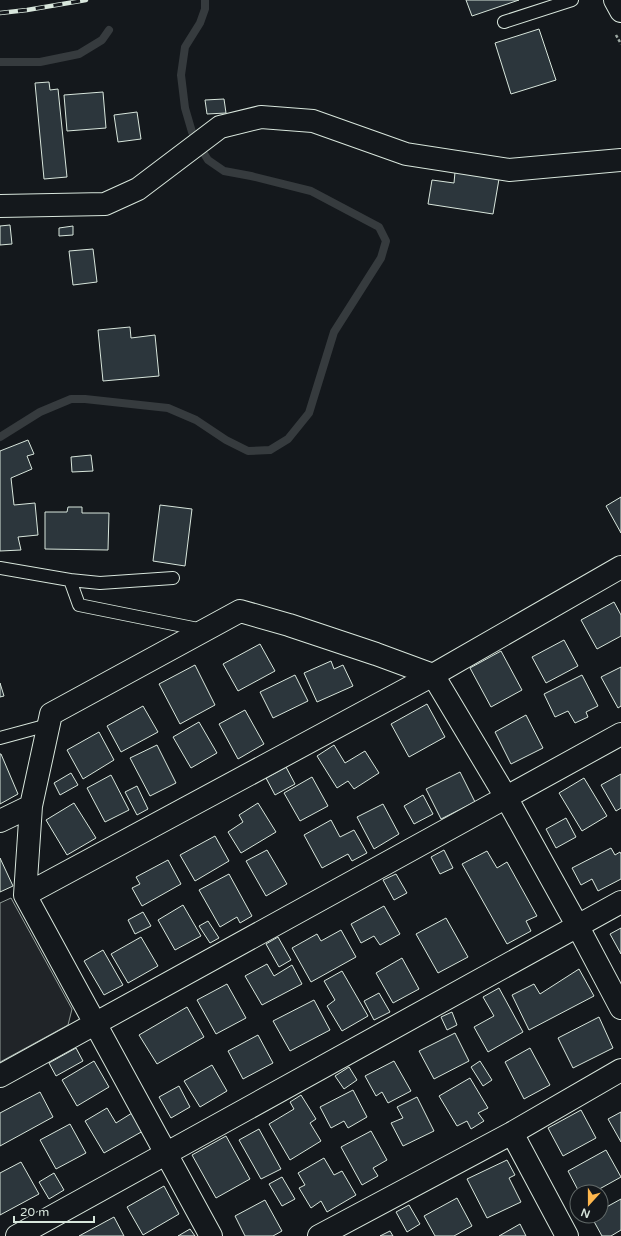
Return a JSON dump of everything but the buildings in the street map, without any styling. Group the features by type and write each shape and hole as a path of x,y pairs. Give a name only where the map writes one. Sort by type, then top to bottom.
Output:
{"main road":[{"path":"615,0 621,11"},
{"path":"0,206 105,204 138,189 220,127 261,117 313,121 406,154 510,170 621,160"},
{"path":"25,895 433,675 621,567"},
{"path":"211,1236 25,895 31,806 50,714 240,611 289,625 433,675 506,798 577,925 621,1008"},
{"path":"0,1076 621,734"},
{"path":"0,821 31,806"},
{"path":"17,1236 621,902"},
{"path":"319,1236 512,1133 621,1070"},
{"path":"512,1133 567,1236"}],"lane":[{"path":"504,22 572,0"},
{"path":"0,568 70,580 100,583 173,578"},
{"path":"70,580 79,605 204,630"},
{"path":"0,738 48,725"}],"shaded area":[{"path":"11,898 72,1009 68,1025 0,1062 0,903"}],"waterway":[{"path":"192,132 185,108 181,75 185,47 200,23 205,9 205,0"},
{"path":"0,62 40,62 79,54 102,40 109,30"},
{"path":"0,437 40,412 71,399 85,399 168,408 196,420 226,440 248,451 270,450 288,439 309,413 334,332 381,258 386,241 379,227 311,191 224,171 208,160 203,152"}],"railway":[{"path":"0,13 86,0"}]}
